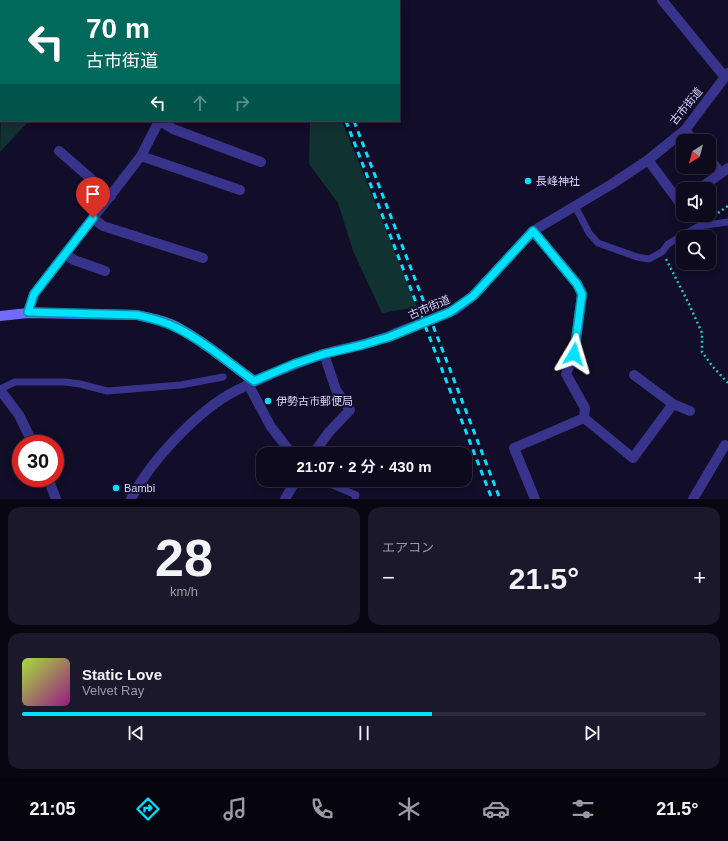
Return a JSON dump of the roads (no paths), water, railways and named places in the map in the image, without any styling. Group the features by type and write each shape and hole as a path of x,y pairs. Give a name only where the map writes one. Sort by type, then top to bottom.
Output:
{"street":[{"path":"662,0 726,75"},
{"name":"古市街道","path":"131,499 148,473 181,434 227,395 294,364 324,354 362,345 455,310 473,296 533,231 648,160 685,130 726,75"},
{"path":"28,312 34,294 141,156 159,122"},
{"path":"162,122 173,129 261,162"},
{"path":"685,130 688,134"},
{"path":"59,152 111,196"},
{"path":"141,156 240,190"},
{"path":"648,160 676,198"},
{"path":"709,182 724,171 716,165"},
{"path":"93,218 103,226 203,258"},
{"path":"533,231 577,284 582,294 574,354 566,374 585,408 584,418"},
{"path":"65,254 74,260 105,271"},
{"path":"0,316 28,312 137,315 152,318 174,326 199,341 251,383 271,427 287,447"},
{"path":"318,447 329,432 350,410 336,390 324,354"},
{"path":"634,375 673,404 690,411"},
{"path":"0,390 19,415 29,435"},
{"path":"584,418 633,458 673,404"},
{"path":"535,499 514,448 584,418"},
{"path":"693,499 725,445"},
{"path":"51,487 56,499"},
{"path":"285,499 292,487"}],"lane":[{"path":"575,206 589,233 594,239 603,245 637,257 649,259 662,252 668,244 699,226 728,222"},
{"path":"0,390 12,382 80,384 107,391 181,385 223,377"},
{"path":"337,487 356,495 355,499"}],"railway":[{"path":"346,122 492,499"},
{"path":"354,122 500,499"}],"place":[{"name":"長峰神社","path":"528,181"},
{"name":"伊勢古市郵便局","path":"268,401"},
{"name":"Bambi","path":"116,488"}]}
